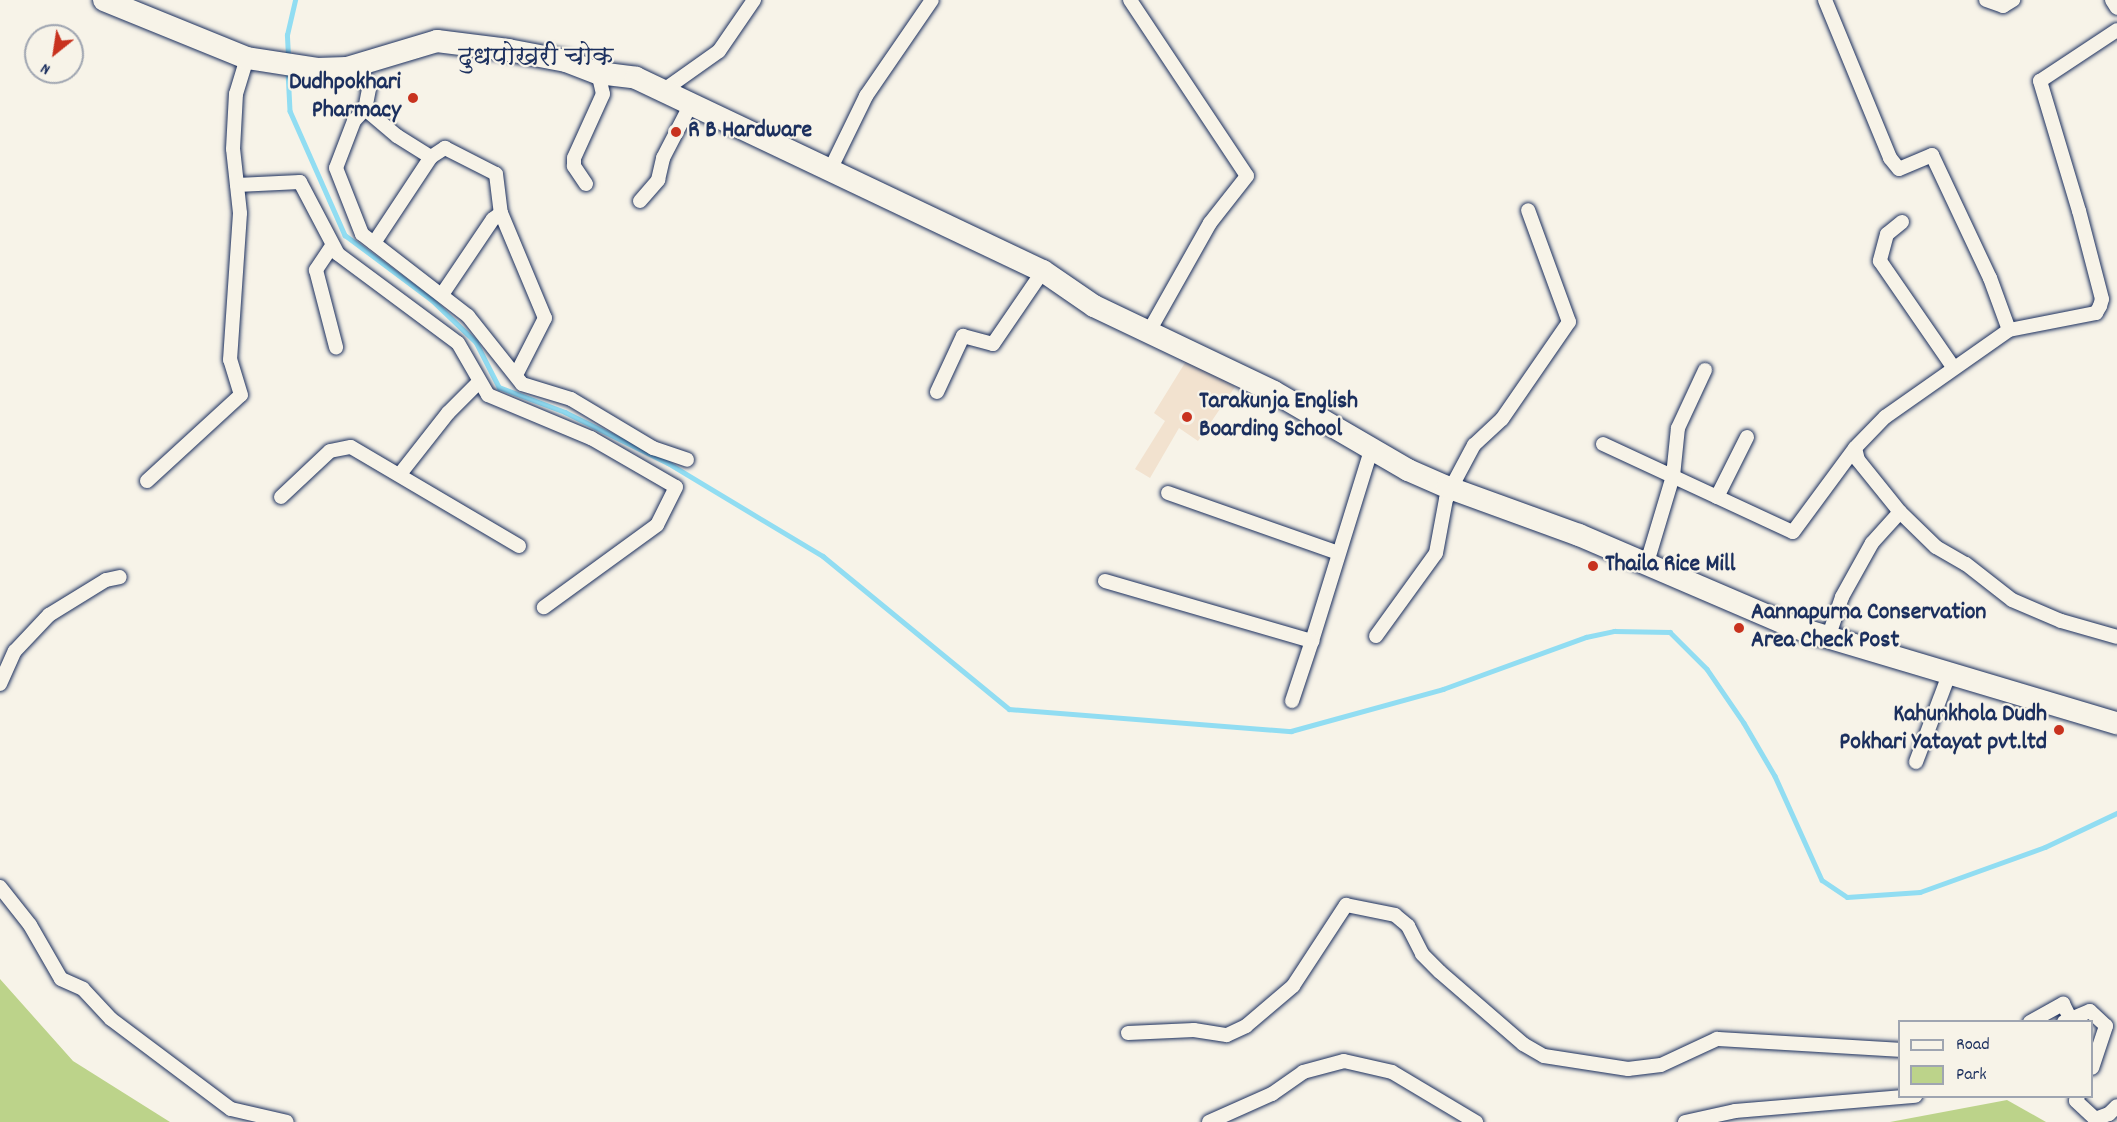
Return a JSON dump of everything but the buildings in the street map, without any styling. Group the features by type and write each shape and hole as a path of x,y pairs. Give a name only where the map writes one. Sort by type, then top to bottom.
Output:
{"main road":[{"path":"104,0 247,58 317,69 358,66 437,41 566,61 598,73 636,78 829,172 1043,271 1094,306 1274,392 1408,470 1452,489 1579,535 1646,566 1828,638 1950,672 2117,723"}],"street":[{"path":"664,90 719,51 754,0"},
{"path":"829,172 866,96 932,0"},
{"path":"1130,0 1247,176 1210,223 1149,333"},
{"path":"1825,0 1890,158 1899,169 1932,155 1990,278 2009,330"},
{"path":"1986,0 2003,6 2013,0"},
{"path":"2112,0 2117,8"},
{"path":"1603,444 1793,532 1855,448 1884,417 1953,367 2009,330 2096,313 2102,299 2079,211 2040,81 2117,30"},
{"path":"147,481 241,395 230,360 240,213 233,149 236,94 247,58"},
{"path":"358,66 369,90 365,109 354,122 336,168 354,223 374,243 443,293 468,316 522,384 571,399 653,448 687,460"},
{"path":"586,184 574,166 574,158 603,94 598,73"},
{"path":"640,201 658,180 663,158 691,104"},
{"path":"365,109 431,157"},
{"path":"374,243 431,157 446,148 496,174 501,213 545,318 516,375"},
{"path":"237,185 300,182 332,246 458,342 465,350 478,382 500,403 591,438 676,487 657,525 544,608"},
{"path":"1376,636 1436,553 1446,499 1474,445 1502,419 1569,322 1528,210"},
{"path":"443,293 493,219 501,213"},
{"path":"1902,222 1887,234 1881,261 1953,367"},
{"path":"332,246 316,270 336,347"},
{"path":"937,392 963,336 993,344 1043,271"},
{"path":"1646,566 1673,476 1678,428 1705,370"},
{"path":"400,474 448,413 478,382"},
{"path":"1717,496 1748,437"},
{"path":"281,497 330,451 346,446 400,474 519,546"},
{"path":"1292,701 1312,641 1336,552 1372,447"},
{"path":"1855,448 1858,459 1900,512 1935,547 1966,564 2012,600 2061,621 2117,637"},
{"path":"1168,493 1336,552"},
{"path":"1828,638 1842,597 1872,543 1900,512"},
{"path":"0,684 15,651 49,615 106,580 120,577"},
{"path":"1105,581 1312,641"},
{"path":"1916,762 1950,672"},
{"path":"0,887 30,926 61,979 83,988 111,1018 231,1109 287,1122"},
{"path":"1128,1033 1194,1030 1227,1035 1246,1026 1266,1013 1299,978 1346,904 1395,915 1408,926 1422,954 1440,972 1523,1044 1544,1056 1628,1069 1661,1065 1717,1039 1898,1050"},
{"path":"2034,1020 2063,1004 2067,1019 2090,1011 2106,1026 2093,1062"},
{"path":"1211,1122 1272,1094 1303,1072 1344,1061 1392,1072 1476,1122"},
{"path":"1684,1122 1735,1111 1898,1097"},
{"path":"2077,1098 2076,1101 2095,1119 2109,1114 2117,1106"}],"shaded area":[{"name":"Tarakunja English Boarding School","path":"1188,358 1235,387 1198,441 1179,428 1150,478 1135,469 1165,421 1154,413"}],"green space":[{"path":"0,979 73,1061 170,1122 0,1122"},
{"path":"2007,1100 2046,1122 1890,1122"}],"waterway":[{"path":"288,56 287,35 295,0"},
{"path":"288,71 290,111 345,235 432,300 476,342 499,387 565,412 668,463 823,556 1009,709 1291,731 1443,689 1586,637 1614,631 1670,632 1707,669 1744,723 1775,776 1822,880 1847,897 1920,892 2045,847 2117,813"}],"place":[{"name":"Dudhpokhari Pharmacy","path":"413,98"},
{"name":"R B Hardware","path":"676,132"},
{"name":"Tarakunja English Boarding School","path":"1187,417"},
{"name":"Thaila Rice Mill","path":"1593,566"},
{"name":"Aannapurna Conservation Area Check Post","path":"1739,628"},
{"name":"Kahunkhola Dudh Pokhari Yatayat pvt.ltd","path":"2059,730"}],"district":[{"name":"दुधपोखरी चोक","path":"536,59"}]}
